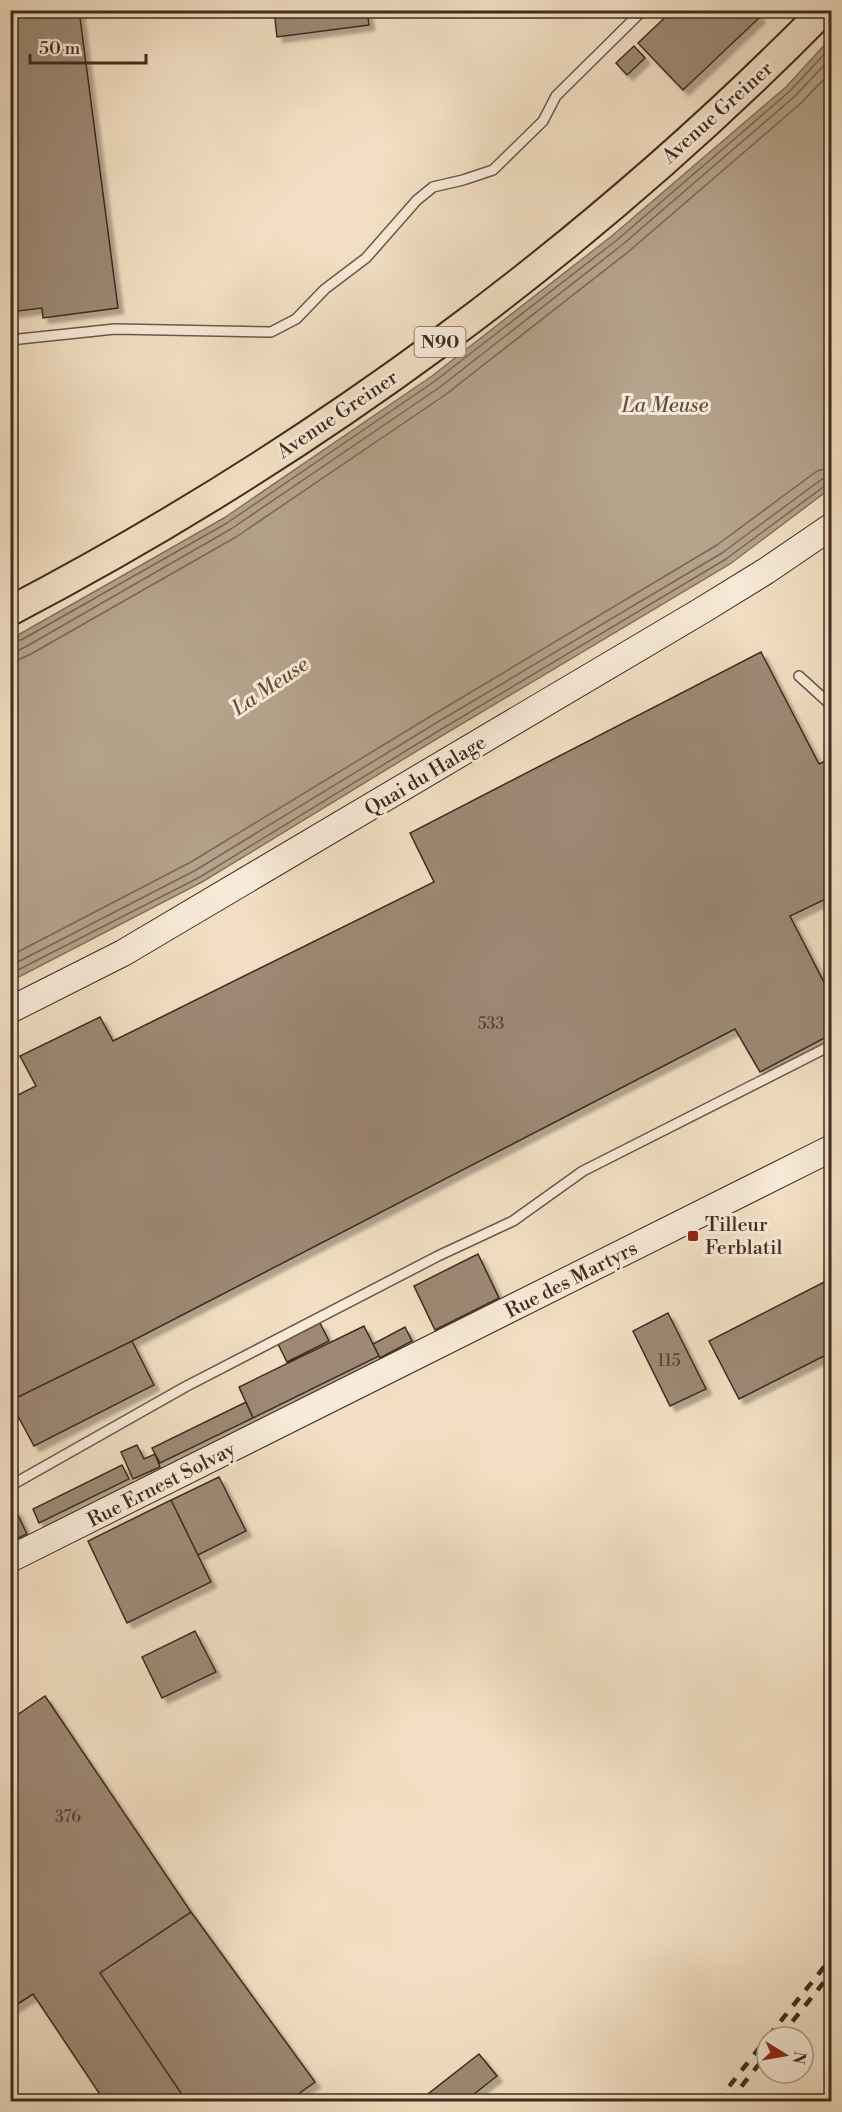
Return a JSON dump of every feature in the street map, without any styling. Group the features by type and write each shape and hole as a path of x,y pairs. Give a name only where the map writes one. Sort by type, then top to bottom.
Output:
{"main road":[{"name":"Avenue Greiner","path":"10,611 133,544 227,488 324,424 464,325 550,258 709,122 824,10"},
{"name":"Quai du Halage","path":"10,1010 123,953 256,875 701,611 766,571 831,526"},
{"name":"Rue des Martyrs","path":"311,1409 831,1148"},
{"name":"Rue Ernest Solvay","path":"10,1559 311,1409"}],"lane":[{"path":"10,340 115,329 271,332 296,319 325,289 366,258 417,200 433,187 493,170 543,121 556,96 642,10"},
{"path":"799,675 831,706"},
{"path":"10,1486 184,1386 438,1256 513,1221 583,1171 831,1045"}],"water":[{"name":"La Meuse","path":"831,38 831,488 730,564 202,882 11,981 11,639 224,518 432,376 613,235 786,87"}],"building":[{"path":"10,10 79,10 118,308 43,318 42,308 10,312"},
{"path":"274,10 367,10 369,25 277,37"},
{"path":"673,10 754,10 760,17 683,90 638,43"},
{"path":"634,46 645,58 627,75 616,63"},
{"path":"761,652 819,764 832,758 832,896 790,916 832,998 832,1034 760,1072 735,1029 132,1341 10,1401 10,1099 36,1086 20,1056 100,1017 113,1041 434,882 410,833"},
{"path":"478,1254 499,1298 435,1330 414,1286"},
{"path":"832,1278 832,1352 739,1399 709,1341"},
{"path":"668,1313 706,1389 670,1406 633,1331"},
{"path":"320,1323 329,1341 287,1362 278,1344"},
{"path":"364,1326 379,1356 253,1418 239,1387"},
{"path":"405,1327 412,1341 380,1358 373,1344"},
{"path":"132,1341 154,1385 34,1446 10,1401"},
{"path":"246,1402 253,1418 160,1463 152,1448"},
{"path":"137,1445 144,1459 155,1454 160,1467 133,1479 121,1452"},
{"path":"122,1465 129,1479 39,1523 33,1509"},
{"path":"219,1477 246,1531 198,1555 171,1500"},
{"path":"171,1500 211,1582 127,1623 88,1541"},
{"path":"15,1509 27,1534 10,1542 10,1512"},
{"path":"195,1631 216,1672 162,1698 142,1657"},
{"path":"45,1696 191,1912 100,1973 187,2102 105,2102 33,1994 10,2009 10,1720"},
{"path":"191,1912 315,2082 287,2102 187,2102 100,1973"},
{"path":"479,2054 497,2076 464,2102 434,2102 428,2094"}],"railway":[{"path":"778,2025 832,1957"},
{"path":"790,2025 832,1972"},
{"path":"717,2102 755,2053"},
{"path":"729,2102 755,2069"}],"place":[{"name":"Tilleur Ferblatil","path":"693,1236"}]}
